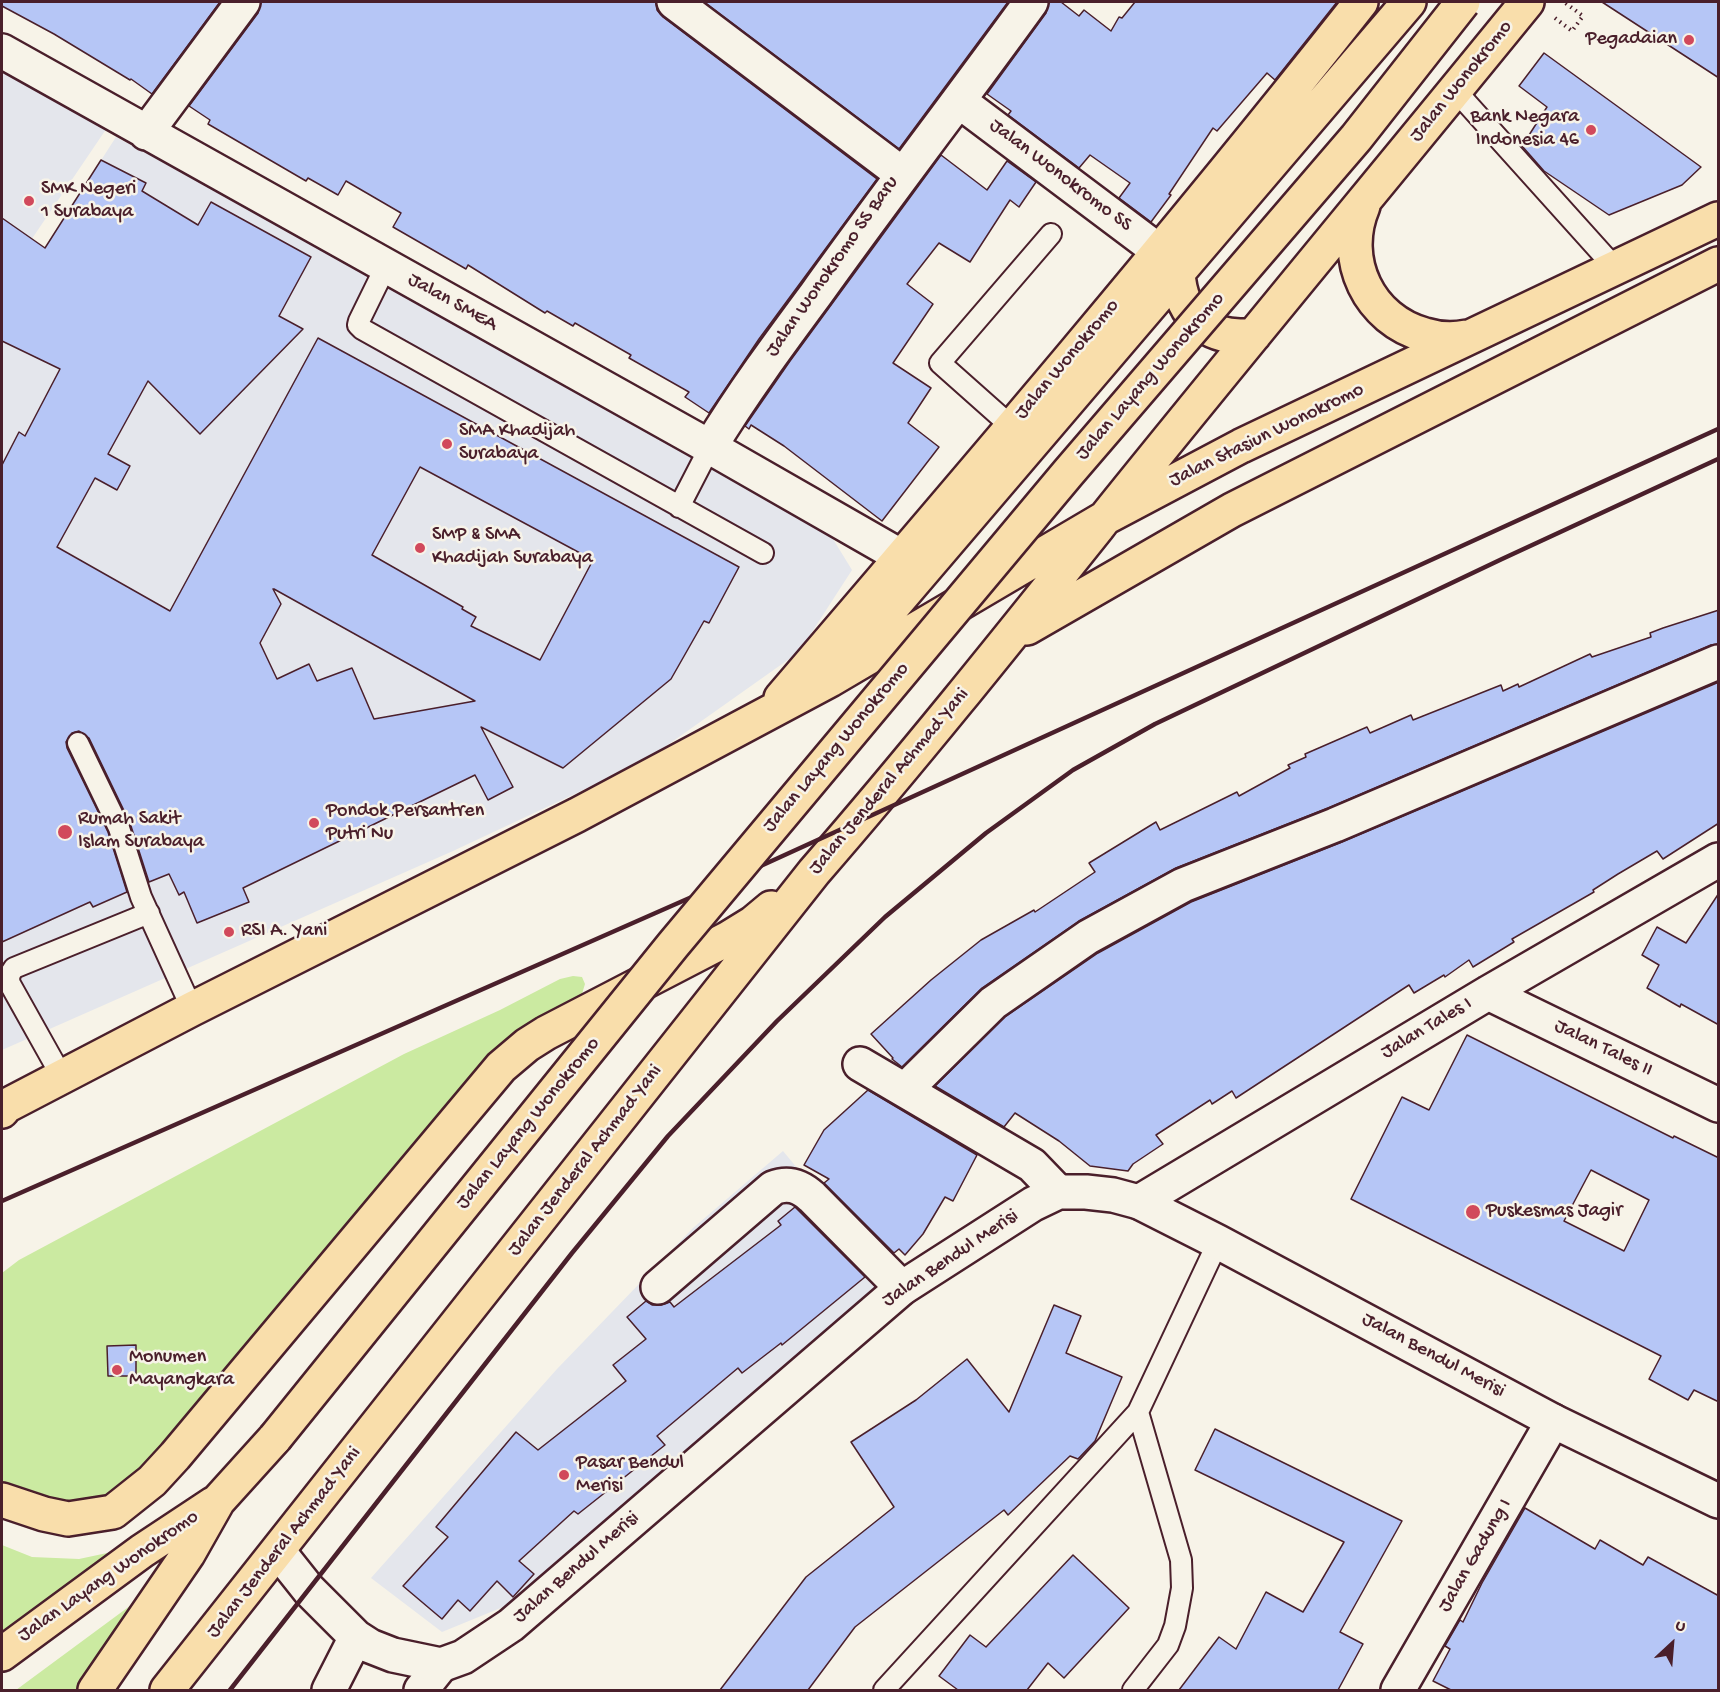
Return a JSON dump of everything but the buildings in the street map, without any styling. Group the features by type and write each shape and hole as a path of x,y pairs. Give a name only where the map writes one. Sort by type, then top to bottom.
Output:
{"highway":[{"name":"Jalan Wonokromo","path":"830,680 1169,262 1244,151 1361,2"},
{"name":"Jalan Wonokromo","path":"768,713 1012,427 1169,262 1409,2"},
{"name":"Jalan Layang Wonokromo","path":"95,1690 188,1554 218,1500 275,1438 680,936 1045,500 1356,138 1463,2"},
{"name":"Jalan Wonokromo","path":"1011,638 1105,518 1527,2"},
{"path":"1367,196 1358,218 1354,240 1356,264 1363,286 1376,305 1393,322 1437,339 1460,338 1483,333"},
{"name":"Jalan Stasiun Wonokromo","path":"830,680 1105,518 1241,446 1719,219"},
{"path":"1169,262 1183,301 1201,324 1226,336 1254,335"},
{"path":"1011,638 1232,510 1719,264"},
{"name":"Jalan Jenderal Achmad Yani","path":"167,1690 814,872 861,819 1011,638"},
{"path":"3,1109 192,1009 577,815 830,680"},
{"path":"2,1500 44,1514 68,1519 112,1512 133,1497 152,1481 175,1456 501,1067 527,1045 546,1033 727,939 753,923 814,872"},
{"name":"Jalan Layang Wonokromo","path":"2,1653 142,1551 218,1500"}],"street":[{"path":"146,133 165,104 243,2"},
{"name":"Jalan Wonokromo SS Baru","path":"674,2 902,174 742,396 710,447"},
{"path":"902,174 959,101 1031,2"},
{"name":"Jalan SMEA","path":"2,51 146,133 381,276 710,447 902,557"},
{"name":"Jalan Wonokromo SS","path":"959,101 1169,262"},
{"path":"906,1089 993,1003 1088,937 1183,885 1335,825 1719,662"},
{"name":"Jalan Tales I","path":"1139,1202 1488,993 1719,860"},
{"name":"Jalan Tales II","path":"1488,993 1719,1105"},
{"path":"860,1064 1032,1165 1058,1192"},
{"path":"658,1287 773,1188 789,1185 805,1191 812,1197 902,1288"},
{"name":"Jalan Bendul Merisi","path":"441,1665 463,1657 511,1625 902,1288 1033,1204 1058,1192 1113,1195 1139,1202 1553,1421 1719,1501"},
{"name":"Jalan Gadung I","path":"1398,1690 1553,1421"},
{"path":"278,1551 309,1590 356,1637 370,1646 393,1655 441,1665 421,1690"},
{"path":"329,1690 356,1637"}],"lane":[{"path":"1455,90 1616,269"},
{"path":"1012,427 940,363 1051,234"},
{"path":"381,276 359,321 358,325 362,329 763,553"},
{"path":"679,507 710,447"},
{"path":"78,743 118,828 141,897 192,1009"},
{"path":"62,1077 10,984 7,973 73,942 149,913"},
{"path":"884,1690 1138,1412 1218,1242"},
{"path":"1133,1690 1168,1645 1175,1626 1182,1588 1181,1560 1138,1412"}],"path":[{"path":"1564,2 1583,16 1572,31"}],"shaded area":[{"name":"SMK Negeri 1 Surabaya","path":"2,52 113,119 2,283"},
{"name":"SMP & SMA Khadijah Surabaya","path":"116,137 672,439 825,526 852,570 799,652 645,761 453,851 2,1050 2,314"},
{"name":"Pasar Bendul Merisi","path":"783,1151 897,1288 503,1607 442,1632 371,1578 557,1369 693,1228"}],"green space":[{"path":"573,976 582,977 585,984 581,997 122,1497 68,1513 2,1488 2,1273 19,1260 404,1054 500,1010 560,979"},
{"path":"2,1545 32,1557 79,1559 140,1546 2,1648"},
{"path":"165,1580 91,1690 16,1690"}],"railway":[{"path":"2,1201 719,885 1718,429"},
{"path":"230,1690 572,1253 668,1136 777,1021 885,917 986,833 1073,770 1155,724 1718,459"}],"place":[{"name":"Pegadaian","path":"1689,40"},
{"name":"Bank Negara Indonesia 46","path":"1591,130"},
{"name":"SMK Negeri 1 Surabaya","path":"29,201"},
{"name":"SMA Khadijah Surabaya","path":"447,444"},
{"name":"SMP & SMA Khadijah Surabaya","path":"420,548"},
{"name":"Pondok Persantren Putri Nu","path":"314,823"},
{"name":"Rumah Sakit Islam Surabaya","path":"65,832"},
{"name":"RSI A. Yani","path":"229,932"},
{"name":"Puskesmas Jagir","path":"1473,1212"},
{"name":"Monumen Mayangkara","path":"117,1370"},
{"name":"Pasar Bendul Merisi","path":"564,1475"}]}
